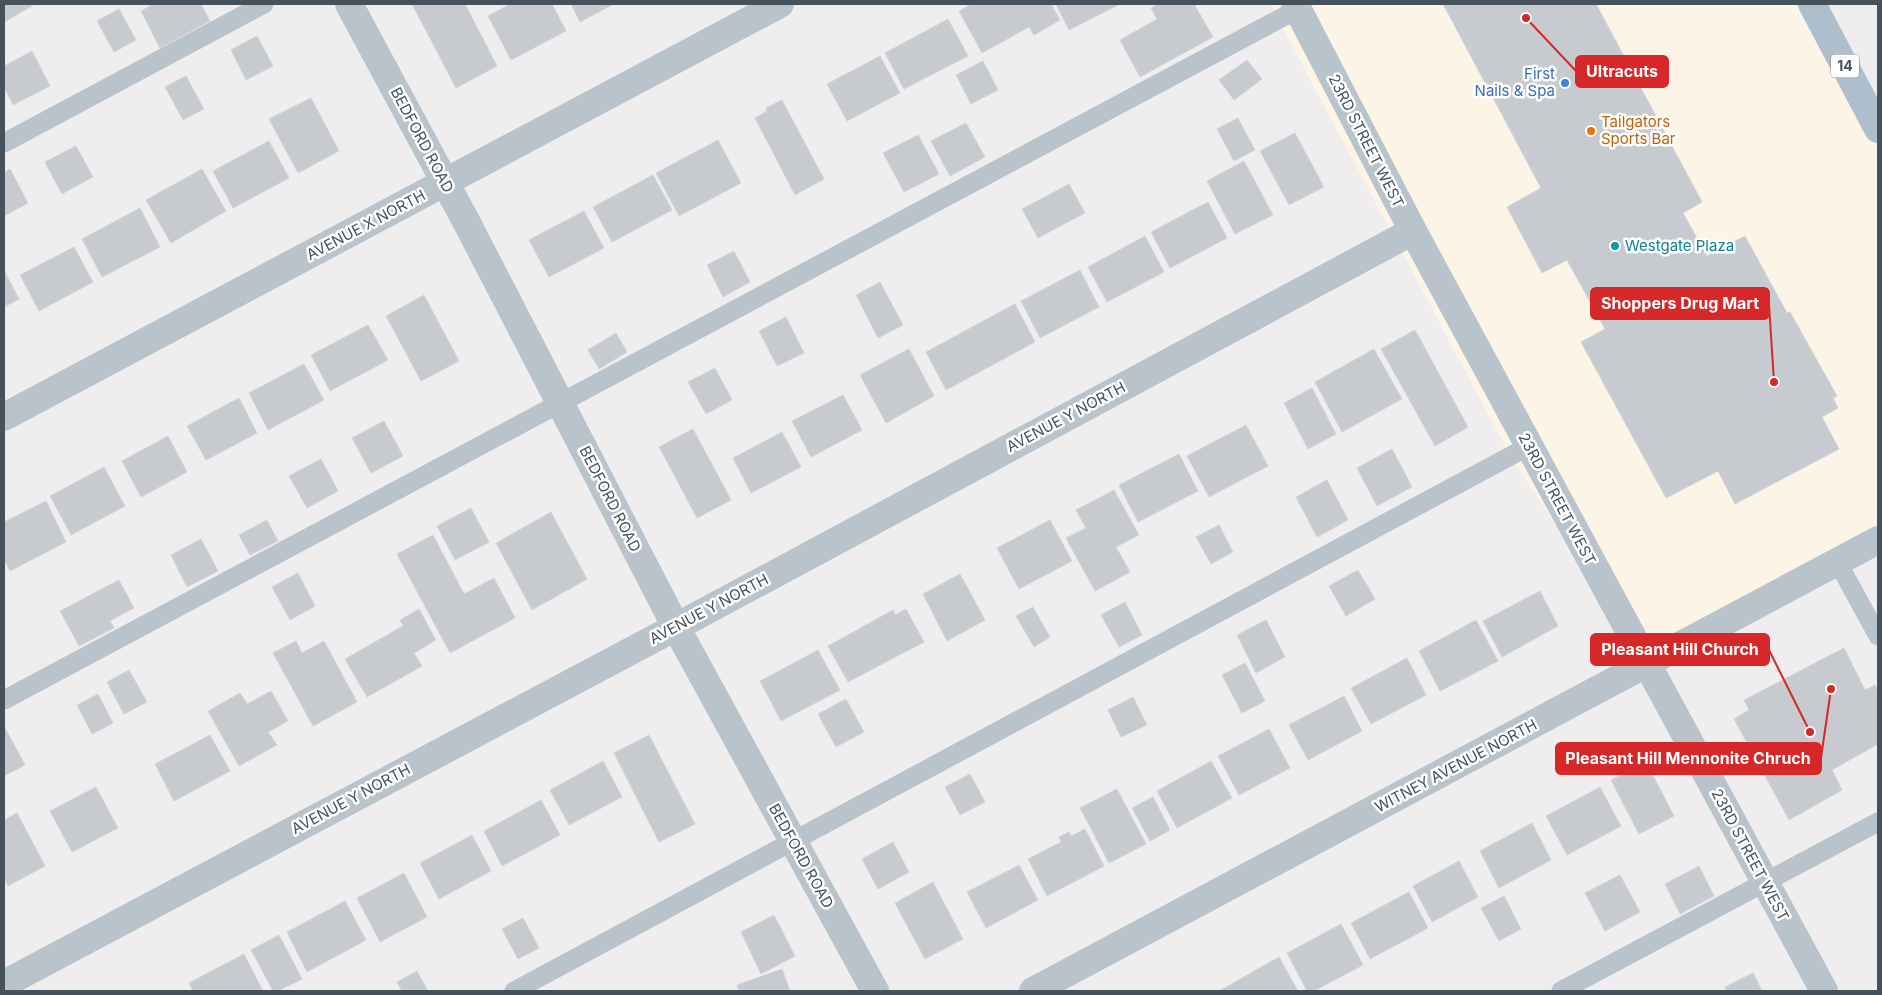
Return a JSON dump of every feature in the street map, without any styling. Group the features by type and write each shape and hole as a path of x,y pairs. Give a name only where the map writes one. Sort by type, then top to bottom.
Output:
{"main road":[{"name":"14","path":"1812,4 1878,129"}],"street":[{"name":"BEDFORD ROAD","path":"349,4 446,183 676,627 875,991"},
{"name":"AVENUE X NORTH","path":"4,417 780,4"},
{"name":"23RD STREET WEST","path":"1296,7 1413,231 1824,991"},
{"name":"AVENUE Y NORTH","path":"4,984 676,627 1413,231"},
{"name":"WITNEY AVENUE NORTH","path":"1033,991 1878,540"}],"lane":[{"path":"4,143 264,4"},
{"path":"4,700 1296,7"},
{"path":"514,991 1529,446"},
{"path":"1838,562 1878,636"},
{"path":"1561,991 1878,822"}],"shaded area":[{"path":"1272,4 1812,4 1878,129 1878,540 1647,664 1512,459 1279,21"}],"building":[{"path":"4,4 31,4 32,6 4,22"},
{"path":"154,4 201,4 210,21 160,48 141,11"},
{"path":"412,4 465,4 497,66 456,88"},
{"path":"510,4 552,4 566,31 511,60 488,16"},
{"path":"571,4 614,4 580,22"},
{"path":"972,4 1051,4 1060,20 1034,35 1029,27 982,53 959,11"},
{"path":"1056,4 1120,4 1069,30"},
{"path":"1158,4 1194,4 1213,37 1140,77 1120,40 1157,19 1151,8"},
{"name":"Westgate Plaza","path":"1443,4 1596,4 1702,202 1683,213 1707,256 1745,236 1787,313 1790,312 1837,396 1833,398 1838,408 1822,417 1839,449 1735,504 1718,471 1666,498 1581,342 1605,329 1567,260 1542,273 1507,207 1541,188"},
{"path":"119,9 136,40 114,52 97,21"},
{"path":"948,19 968,56 904,89 885,53"},
{"path":"257,36 273,66 246,80 231,50"},
{"path":"32,51 50,86 13,105 4,87 4,66"},
{"path":"880,56 900,93 847,121 827,84"},
{"path":"1247,60 1262,79 1234,100 1219,80"},
{"path":"983,61 998,90 971,104 956,75"},
{"path":"186,76 204,109 183,120 165,87"},
{"path":"311,98 339,151 298,173 269,119"},
{"path":"782,100 824,179 795,195 755,118 767,111 766,108"},
{"path":"1238,118 1255,150 1234,161 1217,129"},
{"path":"966,123 985,157 950,176 931,141"},
{"path":"1295,133 1324,187 1289,205 1260,151"},
{"path":"918,135 939,174 904,192 883,153"},
{"path":"718,140 741,183 679,216 656,173"},
{"path":"269,141 289,178 233,208 213,171"},
{"path":"76,146 93,177 62,194 45,162"},
{"path":"1244,161 1273,215 1235,234 1207,181"},
{"path":"10,169 28,203 4,216 4,172"},
{"path":"202,169 226,211 171,243 146,200"},
{"path":"653,175 672,210 612,242 593,207"},
{"path":"1069,184 1085,213 1038,238 1022,209"},
{"path":"1208,202 1227,238 1170,268 1151,232"},
{"path":"140,208 160,247 102,277 82,239"},
{"path":"584,211 604,248 549,277 529,240"},
{"path":"1145,236 1164,272 1107,302 1088,267"},
{"path":"74,247 93,282 39,311 20,275"},
{"path":"734,251 750,282 723,297 707,265"},
{"path":"4,270 19,299 4,307"},
{"path":"1080,270 1099,307 1040,338 1021,301"},
{"path":"880,282 903,325 878,338 856,295"},
{"path":"424,295 459,361 421,381 386,316"},
{"path":"1015,304 1035,342 946,390 926,352"},
{"path":"786,317 804,353 777,366 759,331"},
{"path":"368,325 388,360 330,391 311,355"},
{"path":"1415,330 1468,427 1435,446 1381,349"},
{"path":"616,333 627,352 599,369 588,350"},
{"path":"909,349 934,396 886,423 860,375"},
{"path":"1374,349 1402,399 1342,432 1315,382"},
{"path":"304,364 324,400 268,430 249,393"},
{"path":"715,368 732,400 706,414 688,382"},
{"path":"1312,388 1336,434 1308,449 1284,403"},
{"path":"843,395 862,430 811,457 792,421"},
{"path":"239,398 257,433 206,460 187,426"},
{"path":"384,421 403,456 371,473 352,438"},
{"path":"1246,425 1268,466 1209,497 1187,456"},
{"path":"693,429 731,500 697,518 659,447"},
{"path":"782,432 801,467 751,493 733,458"},
{"path":"168,436 187,472 141,497 122,461"},
{"path":"1392,449 1412,487 1377,506 1357,468"},
{"path":"1179,454 1198,491 1138,522 1119,485"},
{"path":"321,459 338,491 307,508 289,476"},
{"path":"104,467 125,506 71,535 50,496"},
{"path":"1327,480 1348,520 1317,537 1296,497"},
{"path":"1114,490 1139,535 1116,547 1130,572 1095,591 1066,538 1086,528 1076,510"},
{"path":"46,501 66,542 10,571 4,559 4,522"},
{"path":"471,508 489,542 455,560 437,526"},
{"path":"551,512 587,579 532,610 496,543"},
{"path":"267,520 278,541 250,555 239,535"},
{"path":"1050,520 1072,561 1019,589 997,548"},
{"path":"1219,525 1233,552 1211,564 1196,537"},
{"path":"433,535 464,594 494,578 515,618 450,653 397,554"},
{"path":"201,539 218,571 187,587 171,555"},
{"path":"1358,570 1375,599 1346,616 1329,586"},
{"path":"298,573 315,606 290,620 272,587"},
{"path":"960,574 985,620 947,641 923,594"},
{"path":"119,580 134,608 110,621 114,628 79,646 60,611"},
{"path":"1540,591 1558,626 1502,657 1483,621"},
{"path":"1125,602 1142,635 1119,647 1101,615"},
{"path":"1033,607 1050,637 1034,647 1016,616"},
{"path":"419,609 436,640 414,653 422,666 367,697 345,659 403,626 400,620"},
{"path":"906,609 924,642 848,682 828,646 893,610 895,615"},
{"path":"1266,620 1285,657 1256,673 1237,635"},
{"path":"1476,620 1498,661 1440,691 1419,651"},
{"path":"296,641 302,653 324,641 357,702 313,726 273,653"},
{"path":"1844,648 1865,690 1875,685 1878,691 1878,744 1832,770 1842,790 1789,820 1734,719 1749,710 1744,700"},
{"path":"818,650 840,690 781,721 760,681"},
{"path":"1407,658 1426,695 1371,724 1351,688"},
{"path":"1245,663 1265,701 1242,713 1222,675"},
{"path":"129,670 147,702 124,714 107,682"},
{"path":"271,691 288,721 268,732 277,745 239,766 208,711 240,693 247,704"},
{"path":"98,694 113,723 92,734 77,705"},
{"path":"1344,696 1362,731 1308,760 1289,725"},
{"path":"1133,697 1147,725 1121,737 1108,710"},
{"path":"846,699 864,732 836,747 818,714"},
{"path":"4,729 25,765 4,776"},
{"path":"1269,729 1290,768 1239,795 1218,756"},
{"path":"210,735 230,771 174,801 155,764"},
{"path":"649,735 695,824 659,842 614,753"},
{"path":"603,761 622,797 569,825 550,790"},
{"path":"1211,761 1232,798 1177,828 1157,791"},
{"path":"1646,762 1674,816 1639,834 1611,780"},
{"path":"970,774 985,802 960,815 945,787"},
{"path":"96,787 118,828 72,852 50,811"},
{"path":"1600,787 1621,826 1567,855 1546,816"},
{"path":"1117,789 1146,844 1109,863 1080,808"},
{"path":"1153,797 1170,830 1150,841 1132,808"},
{"path":"541,800 560,835 502,866 484,831"},
{"path":"17,813 45,866 8,886 4,878 4,820"},
{"path":"1532,823 1551,860 1499,888 1480,851"},
{"path":"1085,829 1104,866 1047,896 1028,859 1061,842 1059,837 1069,832 1071,836"},
{"path":"472,835 491,871 439,899 420,863"},
{"path":"893,842 909,872 878,889 862,859"},
{"path":"1459,861 1478,897 1432,922 1413,886"},
{"path":"1019,865 1038,900 986,928 967,892"},
{"path":"1699,866 1714,896 1680,914 1665,884"},
{"path":"404,873 427,917 380,942 357,898"},
{"path":"1620,875 1640,912 1605,931 1585,893"},
{"path":"933,882 963,939 925,959 895,903"},
{"path":"1409,892 1428,928 1370,959 1351,923"},
{"path":"1504,896 1521,929 1499,941 1481,908"},
{"path":"345,901 366,940 307,972 287,932"},
{"path":"774,915 795,956 761,974 741,932"},
{"path":"523,918 539,948 518,959 502,929"},
{"path":"1341,924 1363,965 1314,991 1307,991 1287,953"},
{"path":"279,935 302,979 278,991 273,991 251,950"},
{"path":"244,954 263,991 193,991 189,983"},
{"path":"1279,957 1298,991 1219,991"},
{"path":"782,969 790,991 739,991 737,985"},
{"path":"417,971 428,991 402,991 397,982"},
{"path":"1753,973 1762,991 1727,991 1725,987"}],"place":[{"name":"Ultracuts","path":"1526,18"},
{"name":"First Nails & Spa","path":"1565,83"},
{"name":"Tailgators Sports Bar","path":"1591,131"},
{"name":"Westgate Plaza","path":"1615,246"},
{"name":"Shoppers Drug Mart","path":"1774,382"},
{"name":"Pleasant Hill Mennonite Chruch","path":"1831,689"},
{"name":"Pleasant Hill Church","path":"1810,732"}]}
